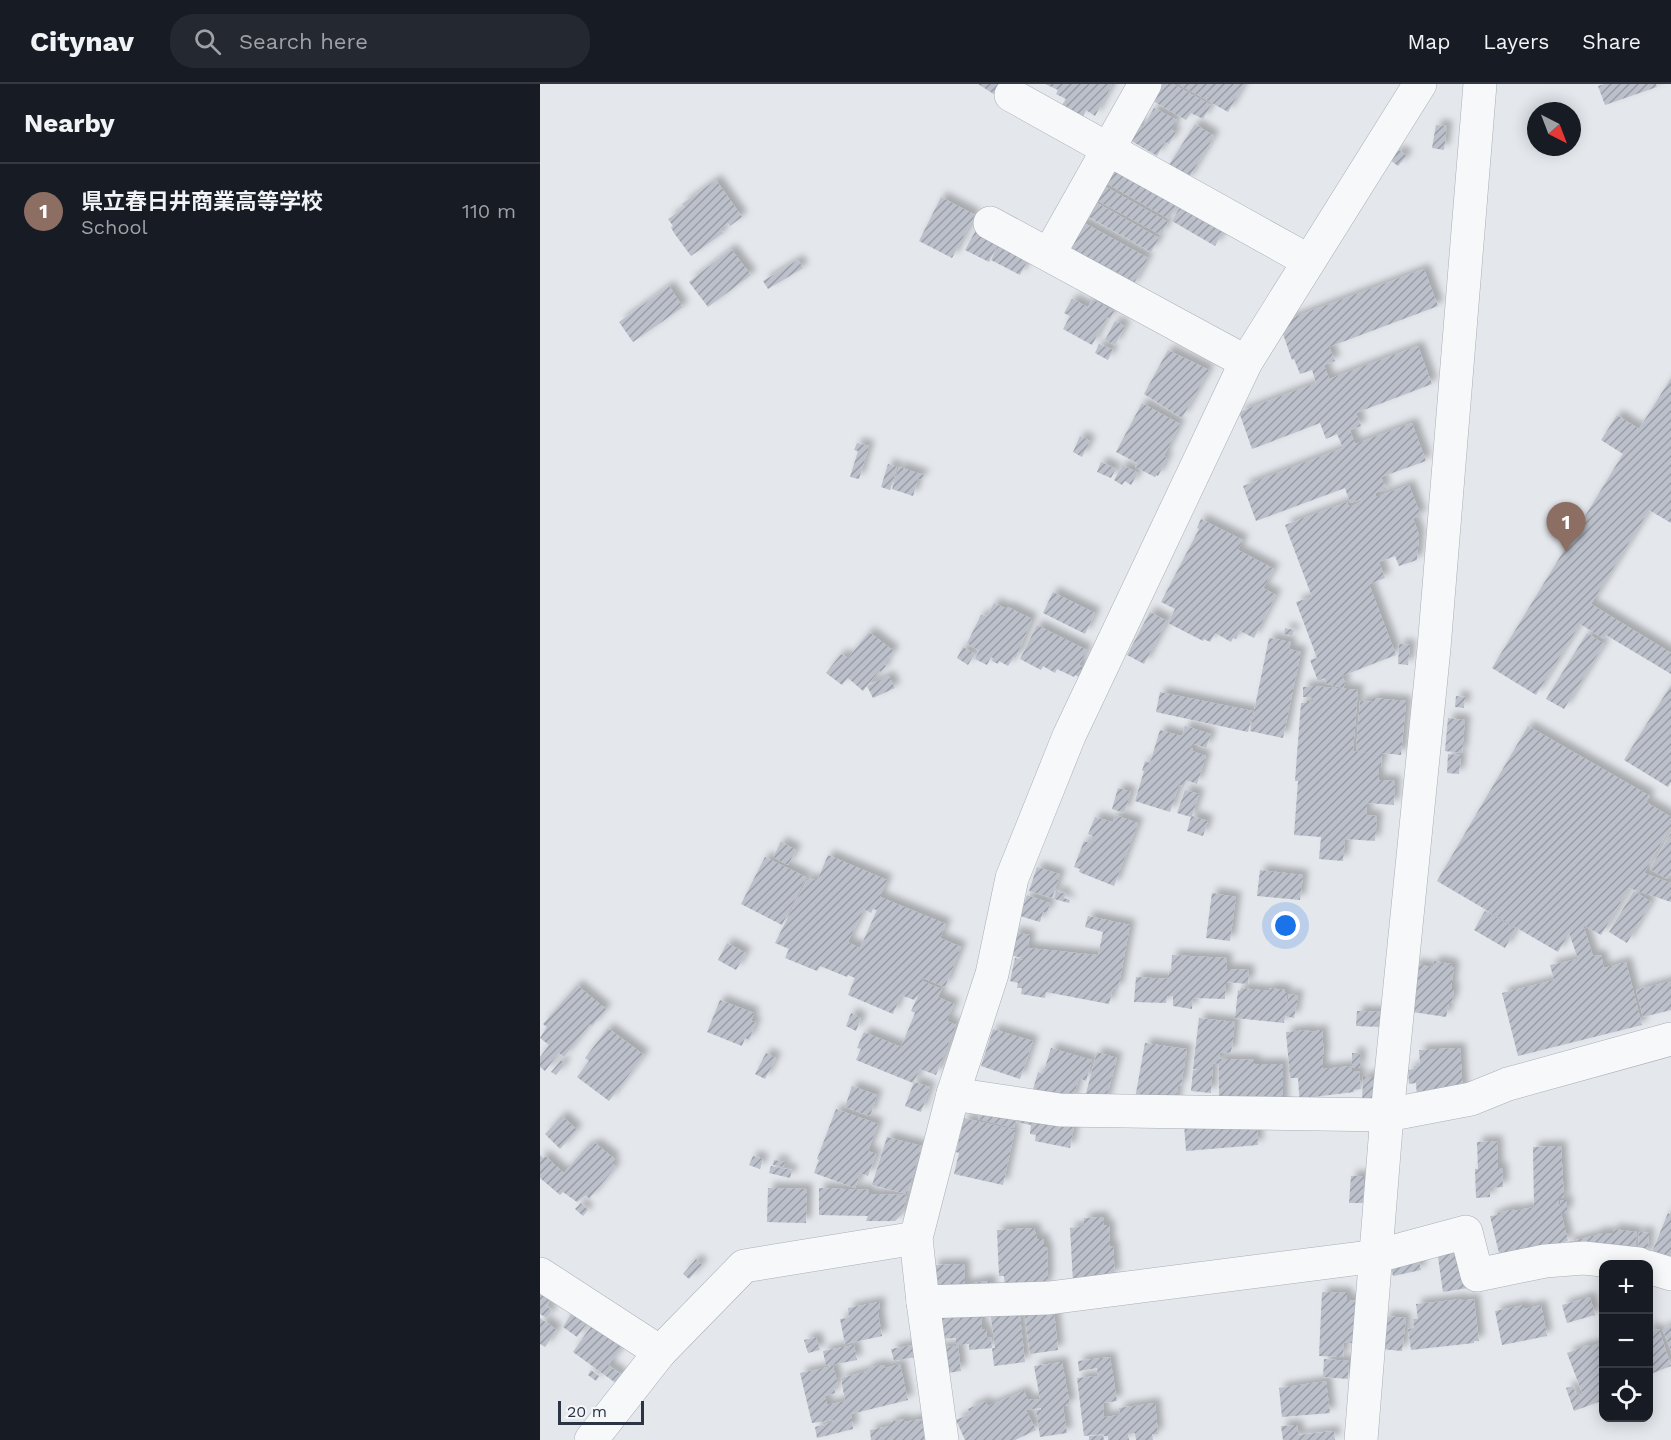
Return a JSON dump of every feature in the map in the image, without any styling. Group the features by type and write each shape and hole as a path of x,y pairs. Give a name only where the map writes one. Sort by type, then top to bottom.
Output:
{"street":[{"path":"1049,254 1145,84"},
{"path":"942,1440 916,1238 953,1094 992,974 1012,878 1069,736 1246,362 1420,84"},
{"path":"1361,1440 1387,1115 1434,648 1480,84"},
{"path":"1011,95 1309,261"},
{"path":"990,223 1246,362"},
{"path":"953,1094 1060,1110 1387,1115 1471,1099 1508,1084 1671,1039"},
{"path":"923,1302 1049,1298 1377,1256 1466,1232 1477,1275 1545,1261 1584,1258 1602,1260"},
{"path":"591,1440 660,1352 744,1266 916,1238"},
{"path":"1653,1269 1671,1274"},
{"path":"540,1274 660,1352"}],"building":[{"path":"978,84 1003,84 995,95"},
{"path":"1045,84 1112,85 1095,116 1086,110 1083,117 1062,105 1066,99 1056,94 1058,90"},
{"path":"1153,84 1173,84 1211,105 1203,119 1191,113 1186,120 1146,97"},
{"path":"1178,84 1244,84 1228,112"},
{"path":"1656,84 1657,87 1605,105 1598,86"},
{"path":"1154,108 1177,120 1171,130 1176,132 1169,144 1165,142 1157,156 1128,139 1137,124 1143,127"},
{"path":"1195,124 1214,136 1187,181 1167,168"},
{"path":"1436,125 1447,126 1444,150 1432,148"},
{"path":"1399,150 1407,156 1398,166 1390,160"},
{"path":"1109,167 1177,205 1169,219 1101,180"},
{"path":"716,180 742,217 730,226 728,223 720,229 723,233 691,256 674,233 671,227 673,226 668,219 685,207 682,204"},
{"path":"1099,183 1168,222 1161,235 1091,197"},
{"path":"941,197 975,215 952,258 919,241"},
{"path":"1185,198 1228,223 1215,246 1172,221"},
{"path":"1090,199 1159,238 1151,252 1082,213"},
{"path":"1079,220 1148,258 1132,287 1063,249"},
{"path":"976,230 999,241 989,262 965,250"},
{"path":"1001,240 1030,255 1020,275 991,260"},
{"path":"731,249 751,275 708,307 689,282"},
{"path":"798,260 803,268 768,289 763,281"},
{"path":"1424,269 1438,306 1329,347 1335,361 1324,365 1329,379 1418,346 1432,384 1356,413 1361,426 1350,430 1355,444 1412,423 1426,461 1381,477 1386,489 1375,493 1376,497 1409,485 1421,516 1413,518 1419,535 1417,560 1399,566 1395,556 1379,562 1385,578 1369,584 1396,655 1342,676 1345,683 1343,688 1327,684 1324,678 1318,681 1310,660 1317,658 1296,602 1312,597 1285,525 1347,502 1349,507 1362,502 1361,499 1350,503 1345,488 1256,521 1243,486 1343,448 1337,434 1326,439 1320,423 1252,449 1239,412 1316,383 1312,370 1300,374 1294,359 1292,360 1282,331 1289,319"},
{"path":"669,286 683,307 633,342 619,322"},
{"path":"1072,299 1088,307 1092,299 1114,311 1110,319 1107,317 1092,345 1063,329 1070,316 1064,313"},
{"path":"1115,321 1125,326 1115,345 1105,340"},
{"path":"1099,344 1113,350 1108,360 1095,353"},
{"path":"1168,350 1209,370 1182,418 1144,394"},
{"path":"1671,378 1671,523 1649,510 1591,604 1671,653 1671,674 1606,635 1604,639 1580,624 1536,695 1492,668 1623,454 1601,440 1617,415 1639,429"},
{"path":"1142,403 1180,424 1164,456 1167,458 1158,476 1155,477 1135,467 1137,463 1116,452"},
{"path":"1080,436 1090,441 1082,457 1073,452"},
{"path":"857,443 869,446 859,479 850,477 858,451 854,450"},
{"path":"1101,462 1116,469 1111,478 1097,472"},
{"path":"888,464 897,467 890,490 881,487"},
{"path":"1123,465 1138,473 1131,485 1125,481 1122,485 1114,480"},
{"path":"899,467 924,475 921,480 918,479 913,496 892,489"},
{"path":"1201,519 1243,540 1238,550 1274,569 1263,588 1276,595 1254,638 1240,631 1236,639 1233,638 1231,642 1215,633 1210,642 1204,639 1203,641 1168,623 1175,609 1161,602 1199,529 1197,528"},
{"path":"1053,592 1095,613 1085,634 1043,613"},
{"path":"994,603 1032,619 1016,657 1008,666 999,661 998,664 992,661 991,657 987,665 975,659 979,651 967,643 981,615 987,616"},
{"path":"1150,612 1167,621 1144,664 1127,655"},
{"path":"1037,625 1087,650 1079,665 1083,668 1079,677 1057,669 1055,673 1043,666 1041,670 1020,659"},
{"path":"1285,628 1294,630 1292,636 1284,634"},
{"path":"869,632 894,651 884,664 886,666 863,691 848,678 842,685 826,673 841,654 848,658"},
{"path":"1587,633 1604,644 1564,709 1546,699"},
{"path":"1269,638 1291,642 1289,649 1301,652 1283,738 1250,731"},
{"path":"1399,644 1410,645 1408,665 1398,664"},
{"path":"963,647 975,654 968,665 957,658"},
{"path":"889,676 895,688 873,698 867,686"},
{"path":"1671,685 1671,782 1668,787 1624,760"},
{"path":"1303,687 1358,690 1353,751 1370,753 1356,750 1360,701 1372,702 1372,698 1406,701 1401,755 1382,753 1381,767 1378,767 1379,780 1395,781 1394,805 1367,803 1366,815 1377,816 1375,841 1345,839 1343,861 1319,859 1321,837 1294,835 1298,781 1295,781 1301,703 1313,701 1313,698 1303,697"},
{"path":"1160,692 1253,711 1248,732 1156,712"},
{"path":"1456,696 1465,697 1464,708 1455,707"},
{"path":"1448,718 1465,720 1462,753 1445,751"},
{"path":"1185,726 1211,734 1206,748 1192,743 1190,748 1206,756 1197,784 1186,780 1184,786 1179,785 1170,812 1135,801 1145,761 1150,763 1160,730 1182,736"},
{"path":"1528,726 1650,796 1646,802 1671,817 1671,826 1644,873 1671,883 1671,902 1629,888 1601,935 1583,925 1593,956 1601,955 1604,968 1626,962 1642,1025 1518,1056 1502,993 1554,980 1550,965 1578,959 1569,933 1558,952 1437,881"},
{"path":"1448,754 1461,755 1459,774 1447,773"},
{"path":"1118,788 1131,792 1124,813 1112,809"},
{"path":"1185,790 1199,794 1192,816 1208,821 1203,836 1187,831 1191,817 1177,813"},
{"path":"1115,815 1138,823 1114,886 1079,872 1080,869 1074,867 1084,841 1090,843 1093,836 1088,834 1095,817 1113,822"},
{"path":"1671,833 1671,873 1667,879 1650,869"},
{"path":"781,842 796,850 788,865 773,857"},
{"path":"828,855 887,880 880,897 946,924 940,938 961,947 945,987 923,978 922,981 942,989 938,997 954,1004 947,1021 956,1025 936,1075 920,1069 913,1083 856,1060 861,1049 857,1048 864,1032 901,1047 915,1013 911,1011 919,994 914,1000 901,995 893,1014 848,995 855,978 820,966 817,971 785,958 789,949 775,943 808,878 817,881","holes":["864,909 871,913 873,909 877,910 860,948 848,942"]},
{"path":"765,857 806,877 782,925 741,904"},
{"path":"1037,867 1060,874 1052,898 1029,891"},
{"path":"1260,870 1303,875 1300,900 1257,896"},
{"path":"1056,891 1066,894 1064,898 1070,900 1069,903 1054,899"},
{"path":"1634,891 1651,902 1627,943 1609,932"},
{"path":"1212,893 1236,897 1230,941 1206,938"},
{"path":"1027,895 1050,903 1047,913 1043,912 1040,922 1020,916"},
{"path":"1485,911 1516,929 1505,948 1474,930"},
{"path":"1088,916 1130,925 1118,989 1113,988 1109,1004 1046,992 1045,998 1021,994 1022,988 1017,988 1018,983 1010,981 1015,958 1023,960 1023,958 1009,955 1014,932 1030,935 1028,948 1098,956 1103,932 1085,927"},
{"path":"727,943 746,953 736,970 718,960"},
{"path":"1172,955 1227,958 1226,969 1249,970 1248,984 1226,982 1225,999 1193,998 1192,1009 1173,1006 1173,996 1167,996 1166,1003 1134,1002 1136,977 1168,979 1169,971 1171,972"},
{"path":"1434,961 1452,964 1454,967 1451,988 1454,988 1452,1003 1449,1003 1446,1017 1406,1011 1414,964 1433,967"},
{"path":"1671,981 1671,1010 1643,1017 1636,990"},
{"path":"577,985 606,1009 592,1026 590,1024 564,1057 559,1053 545,1071 540,1067 540,1057 549,1045 540,1038 547,1027 543,1024"},
{"path":"1241,988 1285,990 1284,992 1287,992 1286,1009 1289,994 1298,996 1294,1018 1285,1016 1284,1023 1235,1018 1238,990 1240,991"},
{"path":"720,1000 754,1013 751,1021 756,1022 749,1040 745,1038 742,1046 707,1032"},
{"path":"1357,1011 1382,1012 1381,1027 1356,1026"},
{"path":"851,1013 861,1018 856,1031 846,1026"},
{"path":"1199,1018 1235,1022 1231,1053 1220,1052 1219,1059 1255,1060 1255,1064 1283,1064 1283,1108 1219,1107 1219,1064 1213,1063 1211,1093 1191,1091 1193,1070 1199,1070 1193,1069"},
{"path":"608,1028 644,1055 609,1101 577,1077 589,1061 585,1058"},
{"path":"993,1029 1033,1041 1020,1079 981,1066"},
{"path":"1310,1030 1310,1032 1322,1030 1323,1069 1352,1066 1352,1053 1360,1053 1360,1068 1352,1068 1352,1071 1359,1071 1361,1089 1354,1090 1354,1092 1313,1097 1314,1106 1300,1107 1298,1078 1290,1078 1286,1032"},
{"path":"1145,1043 1187,1049 1175,1106 1135,1099"},
{"path":"1051,1048 1092,1060 1086,1081 1079,1078 1072,1101 1031,1097 1038,1072 1043,1074"},
{"path":"1460,1048 1463,1094 1417,1097 1416,1083 1409,1084 1408,1070 1420,1065 1419,1050"},
{"path":"1097,1052 1117,1058 1105,1103 1085,1097"},
{"path":"766,1053 776,1058 765,1079 755,1074"},
{"path":"561,1060 565,1064 556,1075 551,1072"},
{"path":"1363,1077 1379,1077 1378,1103 1362,1102"},
{"path":"914,1082 930,1087 921,1112 905,1106"},
{"path":"852,1086 877,1095 870,1116 845,1107"},
{"path":"836,1109 878,1124 868,1151 876,1154 868,1176 860,1173 855,1188 814,1173"},
{"path":"1018,1109 1075,1121 1070,1148 1035,1141 1036,1135 1030,1134 1031,1125 1016,1122"},
{"path":"979,1115 991,1117 991,1115 1015,1121 1014,1128 978,1119"},
{"path":"562,1116 577,1130 560,1149 545,1134"},
{"path":"964,1118 1015,1130 1003,1185 954,1174 959,1153 956,1152"},
{"path":"1184,1125 1257,1125 1258,1145 1186,1151"},
{"path":"887,1137 922,1146 907,1194 872,1185"},
{"path":"1497,1141 1498,1168 1502,1168 1503,1187 1490,1188 1490,1197 1476,1198 1477,1142"},
{"path":"595,1143 615,1159 611,1163 616,1167 589,1199 586,1195 577,1202 563,1192 560,1195 540,1178 540,1155 543,1158 545,1156 564,1173 588,1145 591,1148"},
{"path":"1561,1146 1564,1198 1559,1198 1559,1204 1560,1208 1560,1200 1567,1200 1567,1213 1561,1213 1568,1241 1525,1252 1487,1256 1499,1253 1490,1216 1514,1209 1514,1211 1534,1207 1533,1147"},
{"path":"753,1156 763,1159 760,1169 749,1165"},
{"path":"774,1160 785,1162 783,1167 773,1165"},
{"path":"771,1166 792,1170 790,1178 769,1173"},
{"path":"1351,1176 1364,1176 1363,1203 1349,1203"},
{"path":"768,1188 807,1189 806,1223 767,1222"},
{"path":"819,1188 869,1190 868,1194 907,1195 902,1214 895,1221 866,1221 868,1216 819,1215"},
{"path":"581,1203 588,1210 583,1216 575,1209"},
{"path":"1668,1213 1671,1215 1671,1265 1650,1257"},
{"path":"1103,1217 1104,1225 1109,1225 1115,1275 1073,1282 1070,1228 1084,1226 1084,1218"},
{"path":"1034,1228 1037,1239 1044,1239 1044,1247 1047,1247 1046,1287 1005,1288 1004,1276 999,1276 997,1230"},
{"path":"1613,1229 1637,1232 1634,1257 1569,1251 1568,1242 1597,1235 1597,1233 1613,1233"},
{"path":"1639,1232 1649,1233 1647,1256 1638,1255"},
{"path":"1463,1246 1468,1288 1443,1292 1437,1250"},
{"path":"1417,1252 1421,1270 1393,1276 1389,1259"},
{"path":"696,1259 702,1265 689,1279 683,1274"},
{"path":"964,1264 965,1285 991,1281 991,1293 934,1295 933,1265"},
{"path":"540,1291 551,1299 546,1306 552,1310 547,1318 540,1314"},
{"path":"1322,1292 1347,1293 1347,1300 1358,1301 1356,1343 1344,1343 1343,1357 1319,1356"},
{"path":"1590,1297 1595,1315 1567,1323 1562,1305"},
{"path":"1462,1299 1462,1301 1474,1299 1479,1341 1411,1350 1408,1329 1414,1328 1413,1319 1418,1319 1416,1304"},
{"path":"879,1302 880,1312 878,1312 882,1336 845,1344 840,1319 849,1318 848,1308"},
{"path":"980,1305 982,1329 986,1329 987,1338 991,1337 992,1348 969,1350 969,1344 958,1345 961,1371 940,1374 937,1348 956,1346 956,1338 938,1339 936,1309"},
{"path":"1524,1305 1524,1309 1541,1305 1547,1336 1502,1345 1495,1311"},
{"path":"1019,1307 1025,1362 994,1366 992,1348 995,1348 990,1311"},
{"path":"1024,1308 1054,1311 1058,1350 1030,1354"},
{"path":"573,1311 588,1322 577,1337 563,1327"},
{"path":"1385,1316 1406,1318 1402,1351 1381,1349"},
{"path":"540,1318 557,1330 545,1347 540,1344"},
{"path":"592,1325 623,1346 608,1365 623,1376 617,1384 573,1352"},
{"path":"1671,1326 1671,1350 1662,1329"},
{"path":"1659,1329 1671,1366 1653,1373 1653,1331"},
{"path":"816,1337 820,1350 808,1353 804,1340"},
{"path":"1599,1343 1599,1402 1574,1411 1566,1388 1573,1386 1576,1394 1583,1395 1567,1353 1588,1345 1589,1347"},
{"path":"854,1345 857,1360 826,1366 823,1351"},
{"path":"913,1345 915,1357 894,1361 891,1349"},
{"path":"1110,1357 1117,1401 1103,1403 1104,1417 1120,1415 1119,1408 1155,1403 1158,1434 1152,1434 1153,1440 1136,1440 1135,1433 1128,1434 1129,1440 1108,1440 1108,1436 1103,1434 1084,1436 1077,1378 1098,1376 1097,1368 1079,1371 1078,1361"},
{"path":"1324,1359 1349,1361 1348,1379 1323,1377"},
{"path":"1062,1362 1070,1405 1063,1406 1067,1433 1040,1437 1036,1410 1041,1410 1041,1408 1026,1410 1036,1430 1015,1440 965,1440 956,1420 970,1414 968,1409 985,1401 988,1406 1024,1391 1028,1400 1040,1399 1034,1366"},
{"path":"900,1364 908,1400 851,1414 853,1429 817,1438 815,1427 842,1419 812,1423 800,1373 833,1366 838,1385 834,1386 835,1393 825,1396 827,1405 845,1401 841,1378 868,1371 867,1368 884,1365 885,1368"},
{"path":"591,1370 599,1376 596,1381 588,1375"},
{"path":"1326,1381 1330,1413 1282,1417 1279,1388"},
{"path":"904,1419 904,1422 921,1419 925,1440 871,1440 870,1430 890,1426 890,1422"},
{"path":"1297,1425 1299,1435 1334,1431 1335,1440 1283,1440 1281,1426"},
{"path":"1103,1435 1104,1440 1089,1440 1089,1436"}],"place":[{"name":"県立春日井商業高等学校","path":"1566,552"}]}
